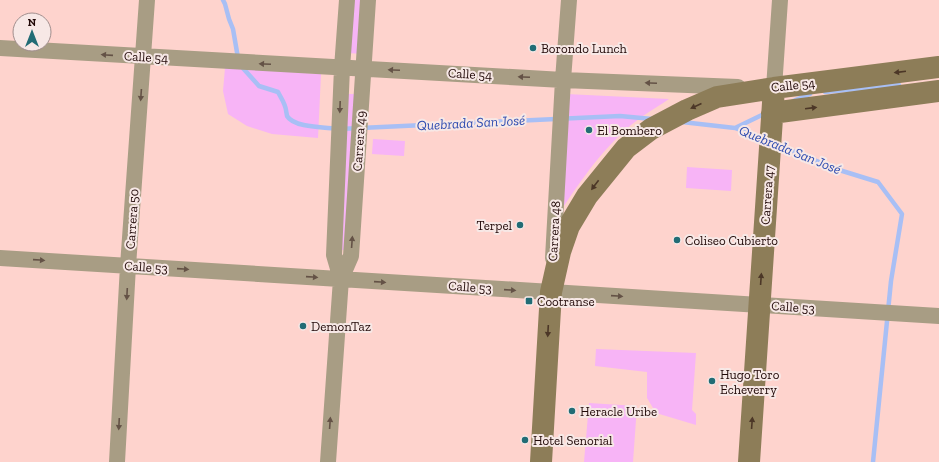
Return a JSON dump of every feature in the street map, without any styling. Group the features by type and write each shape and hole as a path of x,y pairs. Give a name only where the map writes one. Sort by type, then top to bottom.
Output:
{"main road":[{"name":"Calle 54","path":"774,88 939,67"},
{"name":"Carrera 47","path":"749,462 774,88"},
{"path":"550,292 560,252 569,226 587,196 626,148 651,129 687,110 717,97 774,88"},
{"name":"Calle 54","path":"772,113 939,91"},
{"name":"Carrera 48","path":"541,462 550,292"}],"street":[{"name":"Carrera 50","path":"117,462 128,266 147,0"},
{"name":"Carrera 49","path":"341,279 334,255 342,68 347,0"},
{"name":"Carrera 49","path":"328,462 341,279 351,256 368,0"},
{"name":"Carrera 48","path":"550,292 569,0"},
{"name":"Carrera 47","path":"774,88 780,0"},
{"name":"Calle 54","path":"0,48 563,80 774,88"},
{"name":"Calle 53","path":"0,258 939,316"}],"shaded area":[{"path":"352,0 364,0 361,54 349,53"},
{"path":"225,68 321,74 318,138 272,134 247,126 228,114 223,91"},
{"path":"347,94 356,94 347,250 338,250"},
{"path":"566,94 669,99 631,125 609,146 581,181 564,206"},
{"path":"373,139 405,141 404,156 372,154"},
{"path":"687,167 732,170 731,191 686,188"},
{"path":"596,349 696,353 692,410 696,414 696,425 656,413 647,398 647,372 595,366"},
{"path":"589,403 637,406 633,462 584,462"}],"waterway":[{"path":"223,0 233,29 238,58"},
{"name":"Quebrada San José","path":"241,66 259,86 278,92 285,105 287,116 296,123 303,125 339,129 620,116 652,119"},
{"path":"825,92 899,85"},
{"path":"793,101 810,94"},
{"path":"735,128 766,113"},
{"name":"Quebrada San José","path":"682,122 735,128 764,139"},
{"name":"Quebrada San José","path":"776,144 836,169 878,182 902,214 891,281 873,462"}],"place":[{"name":"Borondo Lunch","path":"533,48"},
{"name":"El Bombero","path":"589,130"},
{"name":"Terpel","path":"520,225"},
{"name":"Coliseo Cubierto","path":"677,240"},
{"name":"Cootranse","path":"529,301"},
{"name":"DemonTaz","path":"303,326"},
{"name":"Hugo Toro Echeverry","path":"712,381"},
{"name":"Heracle Uribe","path":"572,411"},
{"name":"Hotel Senorial","path":"525,440"}]}
